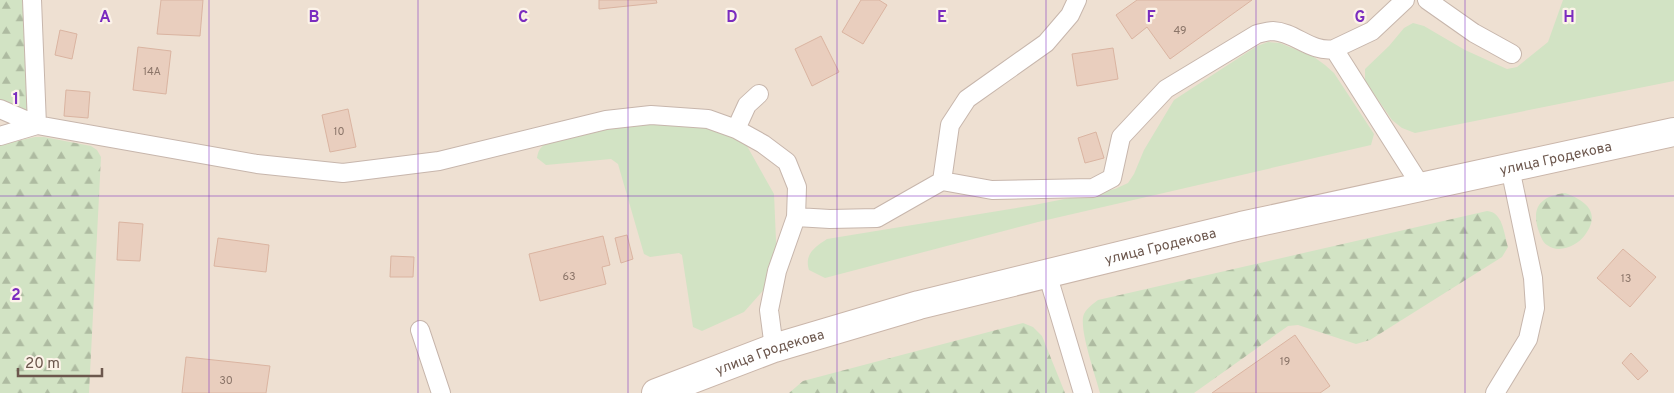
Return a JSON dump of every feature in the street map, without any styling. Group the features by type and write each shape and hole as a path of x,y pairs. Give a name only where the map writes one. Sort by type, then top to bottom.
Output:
{"main road":[{"name":"улица Гродекова","path":"656,393 774,348 919,305 1241,226 1674,132"}],"lane":[{"path":"32,0 37,125"},
{"path":"942,181 950,125 967,99 1046,43 1070,15 1077,0"},
{"path":"796,217 830,219 877,218 942,181 992,190 1092,188 1112,178 1120,138 1166,89 1256,34 1270,31 1283,32 1317,48 1324,50 1334,48 1372,31 1405,0"},
{"path":"1427,0 1474,33 1512,54"},
{"path":"1334,48 1421,186"},
{"path":"736,129 747,105 759,94"},
{"path":"0,109 37,125 256,164 344,173 439,161 606,120 651,116 708,119 736,129 763,144 787,162 797,187 796,217 777,271 769,310 774,348"},
{"path":"0,136 37,125"},
{"path":"1495,393 1528,339 1535,308 1534,278 1510,168"},
{"path":"1047,273 1083,393"},
{"path":"420,330 441,393"}],"shaded area":[{"path":"0,0 1674,0 1674,393 0,393"}],"green space":[{"path":"0,0 26,0 28,107 25,111 0,102"},
{"path":"1563,0 1674,0 1674,81 1415,133 1402,128 1392,120 1365,81 1365,69 1389,46 1404,28 1413,23 1424,26 1465,50 1507,69 1517,67 1548,42"},
{"path":"1268,42 1280,43 1314,57 1334,73 1374,134 1371,145 1038,222 825,278 809,270 809,255 827,239 1034,205 1115,189 1128,183 1144,150 1174,100 1257,46"},
{"path":"651,121 703,125 727,133 747,146 774,194 777,263 769,284 744,312 702,331 693,327 682,255 679,253 650,257 644,254 618,164 611,159 546,165 537,158 538,152 549,141 606,125"},
{"path":"35,137 91,146 97,150 101,157 89,393 0,393 0,145"},
{"path":"1565,193 1585,204 1592,214 1592,220 1582,239 1568,248 1557,249 1545,244 1542,240 1536,221 1536,214 1545,199"},
{"path":"1487,211 1496,215 1502,224 1508,247 1502,257 1370,340 1356,344 1298,325 1288,326 1194,393 1100,393 1083,330 1085,312 1098,300"},
{"path":"1023,323 1033,327 1042,336 1065,393 789,393 803,381"}],"building":[{"path":"161,0 203,0 200,36 157,34"},
{"path":"599,0 656,0 657,3 599,9"},
{"path":"861,0 879,0 887,5 863,44 842,32"},
{"path":"1137,0 1252,0 1170,59 1147,27 1132,39 1116,15"},
{"path":"60,30 77,34 72,59 55,55"},
{"path":"821,36 839,72 812,86 795,49"},
{"path":"138,47 171,51 166,94 133,90"},
{"path":"1113,48 1118,79 1077,86 1072,54"},
{"path":"66,90 90,92 88,118 64,116"},
{"path":"348,109 356,147 330,152 322,115"},
{"path":"1096,132 1104,158 1085,163 1078,138"},
{"path":"119,222 143,224 140,261 117,260"},
{"path":"627,235 633,259 621,263 615,238"},
{"path":"603,236 610,265 602,267 606,284 540,301 529,254"},
{"path":"218,238 269,245 266,272 214,266"},
{"path":"1623,249 1656,277 1630,307 1597,278"},
{"path":"391,256 414,257 413,277 390,277"},
{"path":"1295,335 1330,386 1320,393 1212,393"},
{"path":"1631,353 1648,371 1638,380 1622,363"},
{"path":"186,357 270,366 266,393 182,393"}]}
